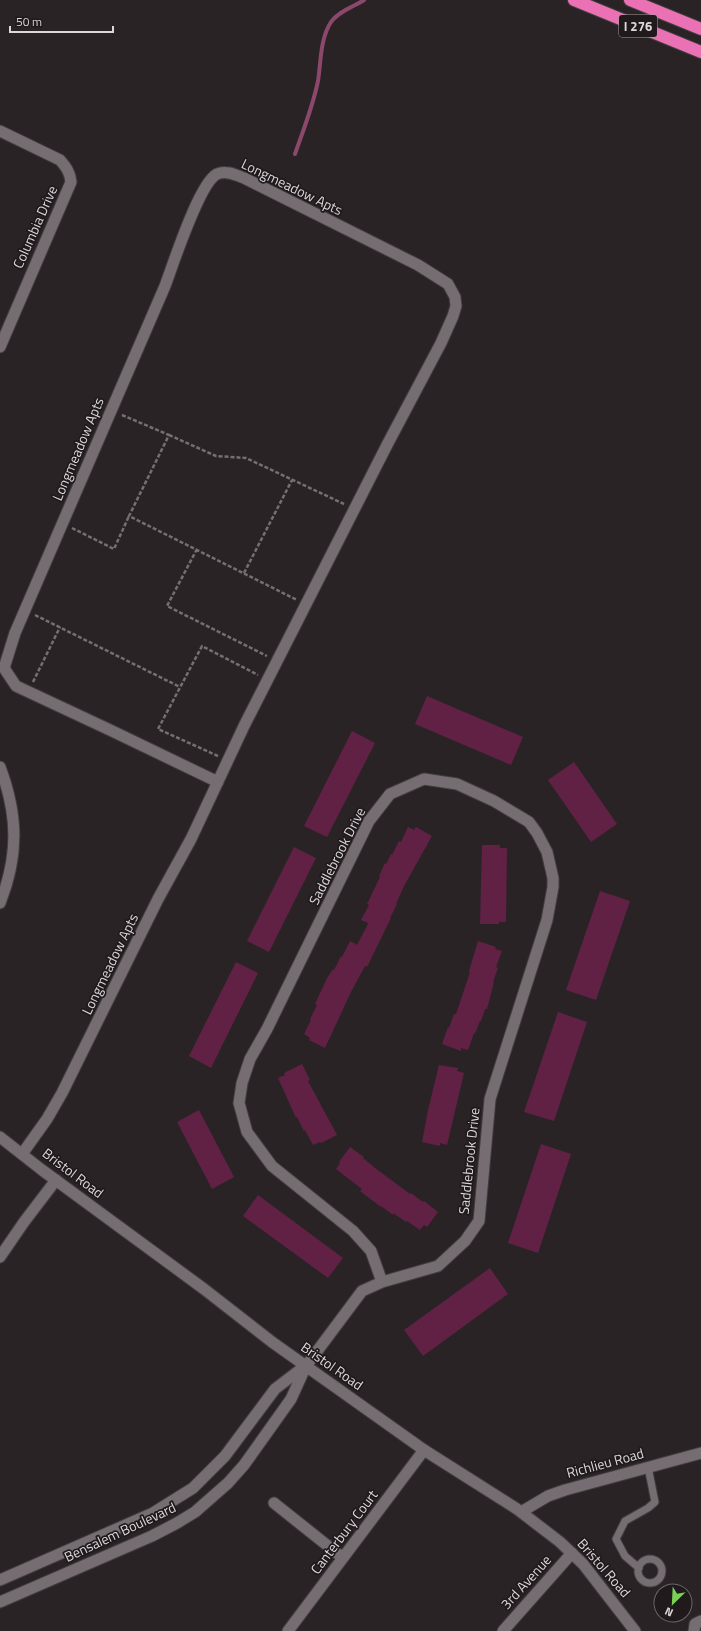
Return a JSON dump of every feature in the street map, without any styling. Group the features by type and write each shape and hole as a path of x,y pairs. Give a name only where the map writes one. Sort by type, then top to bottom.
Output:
{"highway":[{"name":"I 276","path":"574,0 701,52"},
{"name":"I 276","path":"630,0 701,29"}],"street":[{"name":"Columbia Drive","path":"0,130 60,160 67,168 71,182 0,347"},
{"name":"Longmeadow Apts","path":"22,1154 47,1119 62,1093 158,899 191,839 277,661 441,343 456,306 455,297 448,284 418,265 244,178 224,172 216,174 211,179 202,194 185,231 165,286 15,633 4,668 16,686 218,782"},
{"path":"0,767 7,785 13,812 14,834 10,875 0,902"},
{"name":"Saddlebrook Drive","path":"306,1366 362,1291 382,1282 438,1266 465,1241 479,1221 490,1099 547,920 553,887 553,878 547,852 537,833 529,822 494,801 457,784 424,779 390,794 369,821 267,1029 250,1059 242,1083 239,1103 247,1132 272,1166 353,1232 371,1251 382,1282"},
{"name":"Bristol Road","path":"0,1137 306,1366 424,1450 521,1512 572,1553 613,1601 635,1631"},
{"path":"0,1257 56,1180"},
{"name":"Bensalem Boulevard","path":"0,1580 153,1513 193,1488 225,1456 276,1389 306,1366"},
{"name":"Bensalem Boulevard","path":"0,1602 162,1531 195,1512 244,1465 291,1399 306,1366"},
{"name":"Canterbury Court","path":"288,1631 424,1450"},
{"name":"Richlieu Road","path":"521,1512 548,1496 701,1453"},
{"path":"274,1503 343,1558"},
{"name":"3rd Avenue","path":"503,1631 572,1553"},
{"path":"694,1631 695,1624 701,1621"}],"lane":[{"path":"638,1568 625,1556 616,1539 625,1521 648,1508 655,1502 648,1467"}],"path":[{"path":"111,411 216,456 246,458 354,510"},
{"path":"63,523 114,550 169,435"},
{"path":"244,574 292,480"},
{"path":"129,516 306,605"},
{"path":"197,549 167,606 277,661"},
{"path":"25,610 180,687"},
{"path":"28,691 60,627"},
{"path":"228,761 158,729 202,646 268,680"}],"building":[{"path":"427,696 523,737 511,765 415,724"},
{"path":"352,731 375,743 327,837 304,826"},
{"path":"574,762 617,824 591,842 548,780"},
{"path":"408,827 414,830 416,827 432,836 404,886 391,918 367,967 365,966 351,992 325,1048 309,1040 310,1038 304,1034 317,1005 315,1004 327,978 333,969 334,970 350,941 357,945 367,926 368,923 361,920 369,905 367,904 385,863 386,864 391,854 392,855 399,841 401,842"},
{"path":"482,845 500,845 500,848 507,848 506,922 499,922 499,924 480,924"},
{"path":"294,847 316,858 269,952 247,941"},
{"path":"600,891 630,901 596,1000 566,990"},
{"path":"478,941 496,947 495,949 502,951 496,967 498,968 493,982 487,1009 485,1009 468,1050 461,1048 461,1051 442,1044 454,1014 456,1014 470,972 469,971"},
{"path":"236,962 258,973 211,1068 189,1056"},
{"path":"558,1012 587,1022 554,1121 524,1112"},
{"path":"302,1064 310,1080 308,1081 337,1135 321,1143 320,1142 313,1145 297,1117 296,1118 278,1078 285,1075 284,1073"},
{"path":"439,1065 458,1068 457,1071 464,1073 447,1145 440,1143 440,1146 422,1142"},
{"path":"199,1110 234,1177 212,1189 177,1122"},
{"path":"541,1144 571,1154 538,1253 508,1243"},
{"path":"350,1147 410,1194 411,1193 423,1202 424,1201 438,1212 427,1227 424,1225 420,1230 393,1213 393,1215 360,1191 362,1189 336,1169 340,1163 339,1162"},
{"path":"258,1195 343,1258 328,1278 243,1216"},
{"path":"490,1268 508,1294 423,1356 404,1330"}],"waterway":[{"path":"295,154 316,90 323,43 327,29 334,18 364,0"}]}
